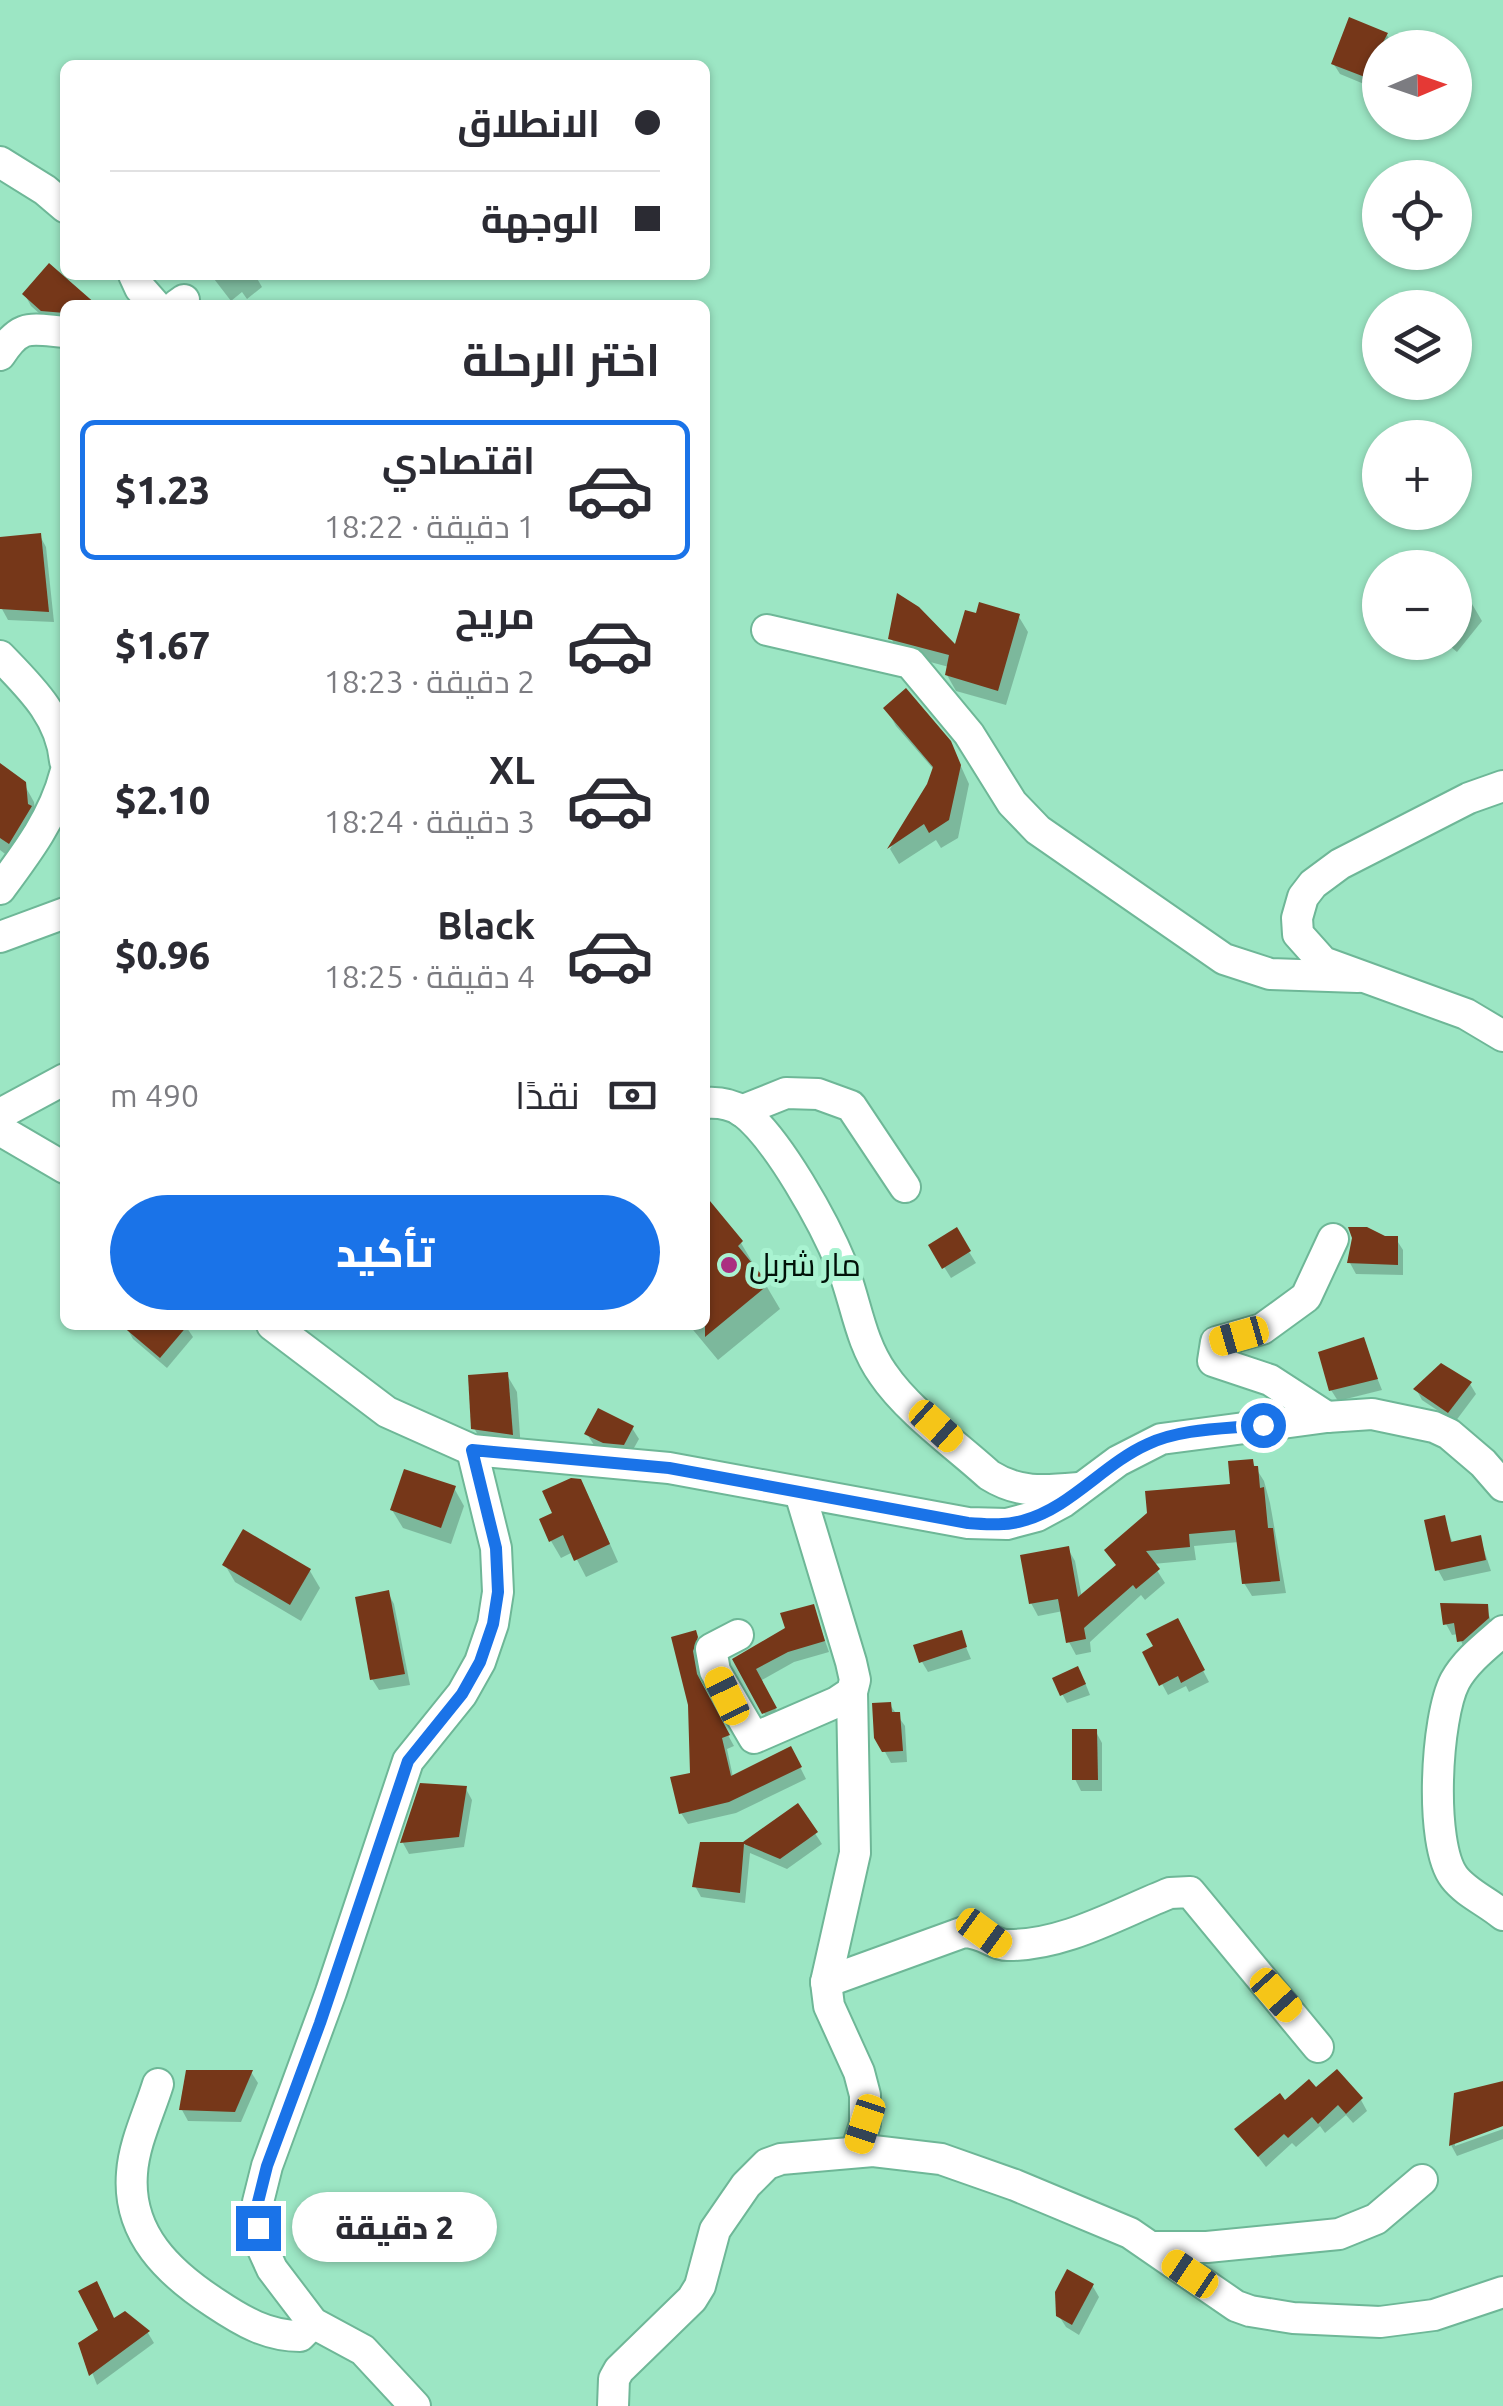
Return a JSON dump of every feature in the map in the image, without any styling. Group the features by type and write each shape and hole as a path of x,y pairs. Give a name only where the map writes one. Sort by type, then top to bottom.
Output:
{"street":[{"path":"0,162 60,203"},
{"path":"136,280 140,288 166,300"},
{"path":"0,355 16,332 60,332"},
{"path":"768,630 910,662 969,734 1012,803 1038,830 1224,960 1270,974 1358,976"},
{"path":"0,656 28,684 53,719 60,744"},
{"path":"1503,786 1469,798 1340,864 1313,884 1303,897 1297,918 1298,934 1322,962 1466,1014 1503,1036"},
{"path":"0,889 60,794"},
{"path":"0,937 60,915"},
{"path":"0,1114 60,1082"},
{"path":"741,1111 786,1093 818,1094 851,1106 905,1187"},
{"path":"710,1103 741,1111 783,1159 841,1264 873,1358 896,1390 989,1475 1004,1484 1031,1492 1082,1488"},
{"path":"0,1130 60,1165"},
{"path":"1327,1417 1270,1380 1213,1361 1216,1342 1262,1329 1306,1297 1333,1239"},
{"path":"279,1330 388,1412 472,1450 669,1468 968,1523 992,1524 1036,1516 1118,1461 1161,1439 1327,1417 1372,1414 1434,1427 1449,1434 1483,1463 1503,1486"},
{"path":"415,2406 363,2350 313,2323 267,2258 258,2228 258,2202 267,2166 325,2010 408,1761 462,1694 480,1662 493,1624 498,1592 496,1548 472,1450"},
{"path":"800,1493 855,1680 855,1853 826,1982 829,2006 866,2095 865,2124 856,2152"},
{"path":"1503,1631 1468,1663 1446,1704 1440,1828 1444,1857 1460,1884 1503,1915"},
{"path":"738,1635 711,1649 715,1671 754,1738 852,1692"},
{"path":"826,1982 964,1932 984,1933 1001,1946 1044,1944 1170,1892 1190,1892 1318,2046"},
{"path":"158,2084 132,2174 142,2232 154,2253 181,2281 240,2320 266,2332 300,2336 313,2323"},
{"path":"613,2406 618,2370 697,2292 715,2230 760,2169 781,2159 856,2152 902,2152 942,2159 1130,2233 1236,2306 1268,2315 1380,2322 1434,2316 1503,2292"},
{"path":"1153,2247 1206,2247 1339,2234 1376,2218 1422,2180"}],"building":[{"path":"1349,17 1381,30 1362,30 1362,76 1331,64"},
{"path":"49,263 60,273 60,280 68,280 91,300 60,300 60,313 41,311 22,294"},
{"path":"41,533 49,612 0,609 0,537"},
{"path":"897,593 919,607 955,644 965,610 976,613 979,602 1020,614 998,691 945,675 949,655 888,639"},
{"path":"906,688 951,741 961,765 949,820 929,833 924,824 887,849 927,784 933,767 883,708"},
{"path":"0,763 26,782 28,804 32,806 9,844 0,838"},
{"name":"مار شربل","path":"710,1201 743,1241 738,1246 769,1284 705,1337 705,1330 710,1330"},
{"path":"957,1227 971,1251 942,1269 928,1245"},
{"path":"1348,1227 1367,1227 1385,1236 1398,1236 1398,1265 1347,1263 1352,1238"},
{"path":"127,1330 184,1330 160,1358"},
{"path":"1364,1337 1378,1379 1329,1391 1318,1352"},
{"path":"1441,1363 1472,1382 1448,1413 1413,1389"},
{"path":"508,1372 513,1435 471,1429 468,1375"},
{"path":"598,1408 634,1426 624,1445 603,1443 584,1434"},
{"path":"1253,1459 1254,1466 1258,1466 1260,1488 1264,1487 1280,1581 1242,1584 1235,1530 1189,1534 1190,1547 1146,1551 1160,1569 1136,1589 1133,1585 1084,1628 1086,1639 1066,1643 1058,1599 1029,1604 1020,1555 1069,1546 1078,1597 1116,1565 1104,1550 1147,1513 1145,1491 1230,1484 1228,1461"},
{"path":"404,1469 456,1486 441,1528 390,1510"},
{"path":"571,1478 581,1479 610,1544 574,1561 563,1535 549,1542 539,1519 552,1513 542,1491"},
{"path":"1445,1515 1451,1542 1481,1535 1486,1560 1435,1571 1424,1520"},
{"path":"243,1529 311,1569 290,1605 222,1565"},
{"path":"389,1590 405,1674 370,1680 355,1597"},
{"path":"1440,1603 1488,1604 1489,1618 1457,1642 1454,1623 1443,1625"},
{"path":"814,1604 825,1641 788,1652 756,1669 777,1708 762,1714 732,1659 785,1628 780,1613"},
{"path":"1178,1618 1205,1670 1181,1683 1178,1676 1159,1686 1142,1652 1153,1646 1146,1634"},
{"path":"696,1630 693,1651 697,1674 730,1735 722,1738 731,1776 791,1746 802,1767 729,1802 679,1814 670,1777 690,1773 688,1705 671,1637"},
{"path":"962,1630 967,1647 919,1663 913,1645"},
{"path":"1078,1666 1086,1684 1060,1696 1052,1678"},
{"path":"891,1702 892,1712 900,1712 903,1751 882,1752 874,1738 872,1703"},
{"path":"1072,1729 1097,1729 1098,1780 1072,1780"},
{"path":"420,1783 467,1786 459,1837 400,1843"},
{"path":"798,1803 818,1832 780,1859 744,1844 740,1893 692,1887 700,1842 743,1842"},
{"path":"1337,2069 1363,2098 1346,2114 1338,2105 1318,2124 1312,2117 1288,2138 1284,2134 1258,2157 1234,2129 1280,2093 1285,2100 1309,2079 1316,2087"},
{"path":"186,2070 253,2070 235,2112 179,2110"},
{"path":"1503,2081 1503,2126 1449,2146 1454,2093"},
{"path":"1067,2269 1094,2284 1072,2325 1056,2316 1055,2292"},
{"path":"97,2281 114,2318 125,2311 150,2331 89,2376 78,2343 98,2330 78,2291"}],"place":[{"name":"مار شربل","path":"729,1265"}],"route":[{"path":"258,2228 258,2202 267,2166 320,2023 408,1761 462,1694 480,1662 493,1624 499,1571 491,1520 472,1450 669,1468 968,1523 1008,1524 1050,1510 1146,1444 1178,1435 1263,1425"}]}
